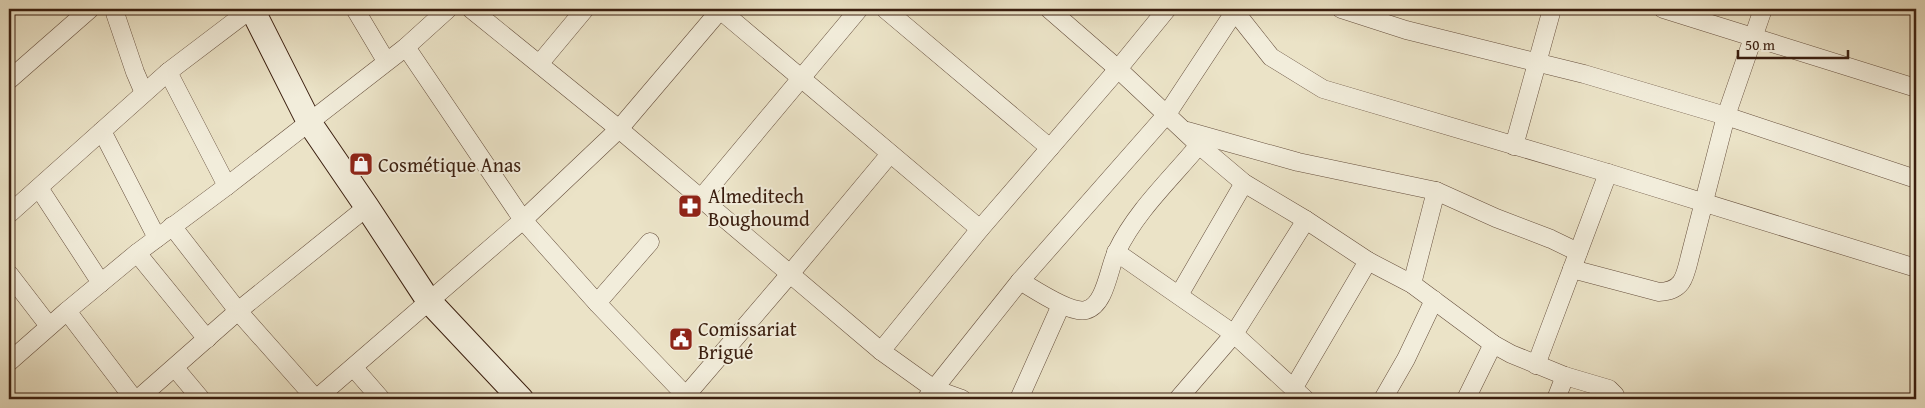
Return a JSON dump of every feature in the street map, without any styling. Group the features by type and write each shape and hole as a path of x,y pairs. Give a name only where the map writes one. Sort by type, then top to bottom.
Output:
{"street":[{"path":"9,80 90,9"},
{"path":"9,214 168,72 251,9 309,122 367,206 428,300 521,399"},
{"path":"355,9 386,62"},
{"path":"9,362 137,253 406,48 448,9"},
{"path":"471,9 620,129 930,394 962,399"},
{"path":"540,63 585,9"},
{"path":"172,226 238,311 316,399 354,368 428,300 523,220 620,129 720,9 801,80 980,230"},
{"path":"701,198 859,9"},
{"path":"885,9 1050,148"},
{"path":"881,351 1166,9"},
{"path":"1341,9 1406,30 1536,61 1726,116 1916,178"},
{"path":"1514,146 1536,61 1552,9"},
{"path":"1663,9 1916,88"},
{"path":"1184,130 1298,162 1436,191 1496,218 1551,239 1575,261 1659,292 1670,292 1679,286 1685,274 1705,203 1726,116 1763,9"},
{"path":"116,10 135,72 144,94"},
{"path":"930,394 1020,281 1167,114 1234,10 1271,57 1323,90 1608,173 1916,268"},
{"path":"1058,12 1200,146 1244,183 1306,220 1368,261 1412,284 1493,344 1536,365 1565,376 1609,388 1616,399"},
{"path":"406,48 523,220 686,398 890,154"},
{"path":"168,72 227,186"},
{"path":"102,131 157,238"},
{"path":"1020,281 1060,305 1082,310 1092,307 1102,295 1116,252 1135,219 1200,146"},
{"path":"1536,365 1608,173"},
{"path":"1179,295 1244,183"},
{"path":"40,188 101,283"},
{"path":"1412,284 1436,191"},
{"path":"138,399 238,311 367,206"},
{"path":"1178,399 1234,334 1306,220"},
{"path":"597,303 650,242"},
{"path":"1116,252 1234,334 1299,394 1368,261"},
{"path":"137,253 207,339"},
{"path":"9,274 49,326"},
{"path":"1382,399 1406,359 1434,300"},
{"path":"1019,399 1060,305"},
{"path":"67,311 134,399"},
{"path":"1466,399 1493,344"},
{"path":"175,368 201,399"},
{"path":"354,368 381,399"},
{"path":"1556,399 1565,376"}],"place":[{"name":"Cosmétique Anas","path":"361,164"},
{"name":"Almeditech Boughoumd","path":"690,206"},
{"name":"Comissariat Brigué","path":"681,339"}]}
